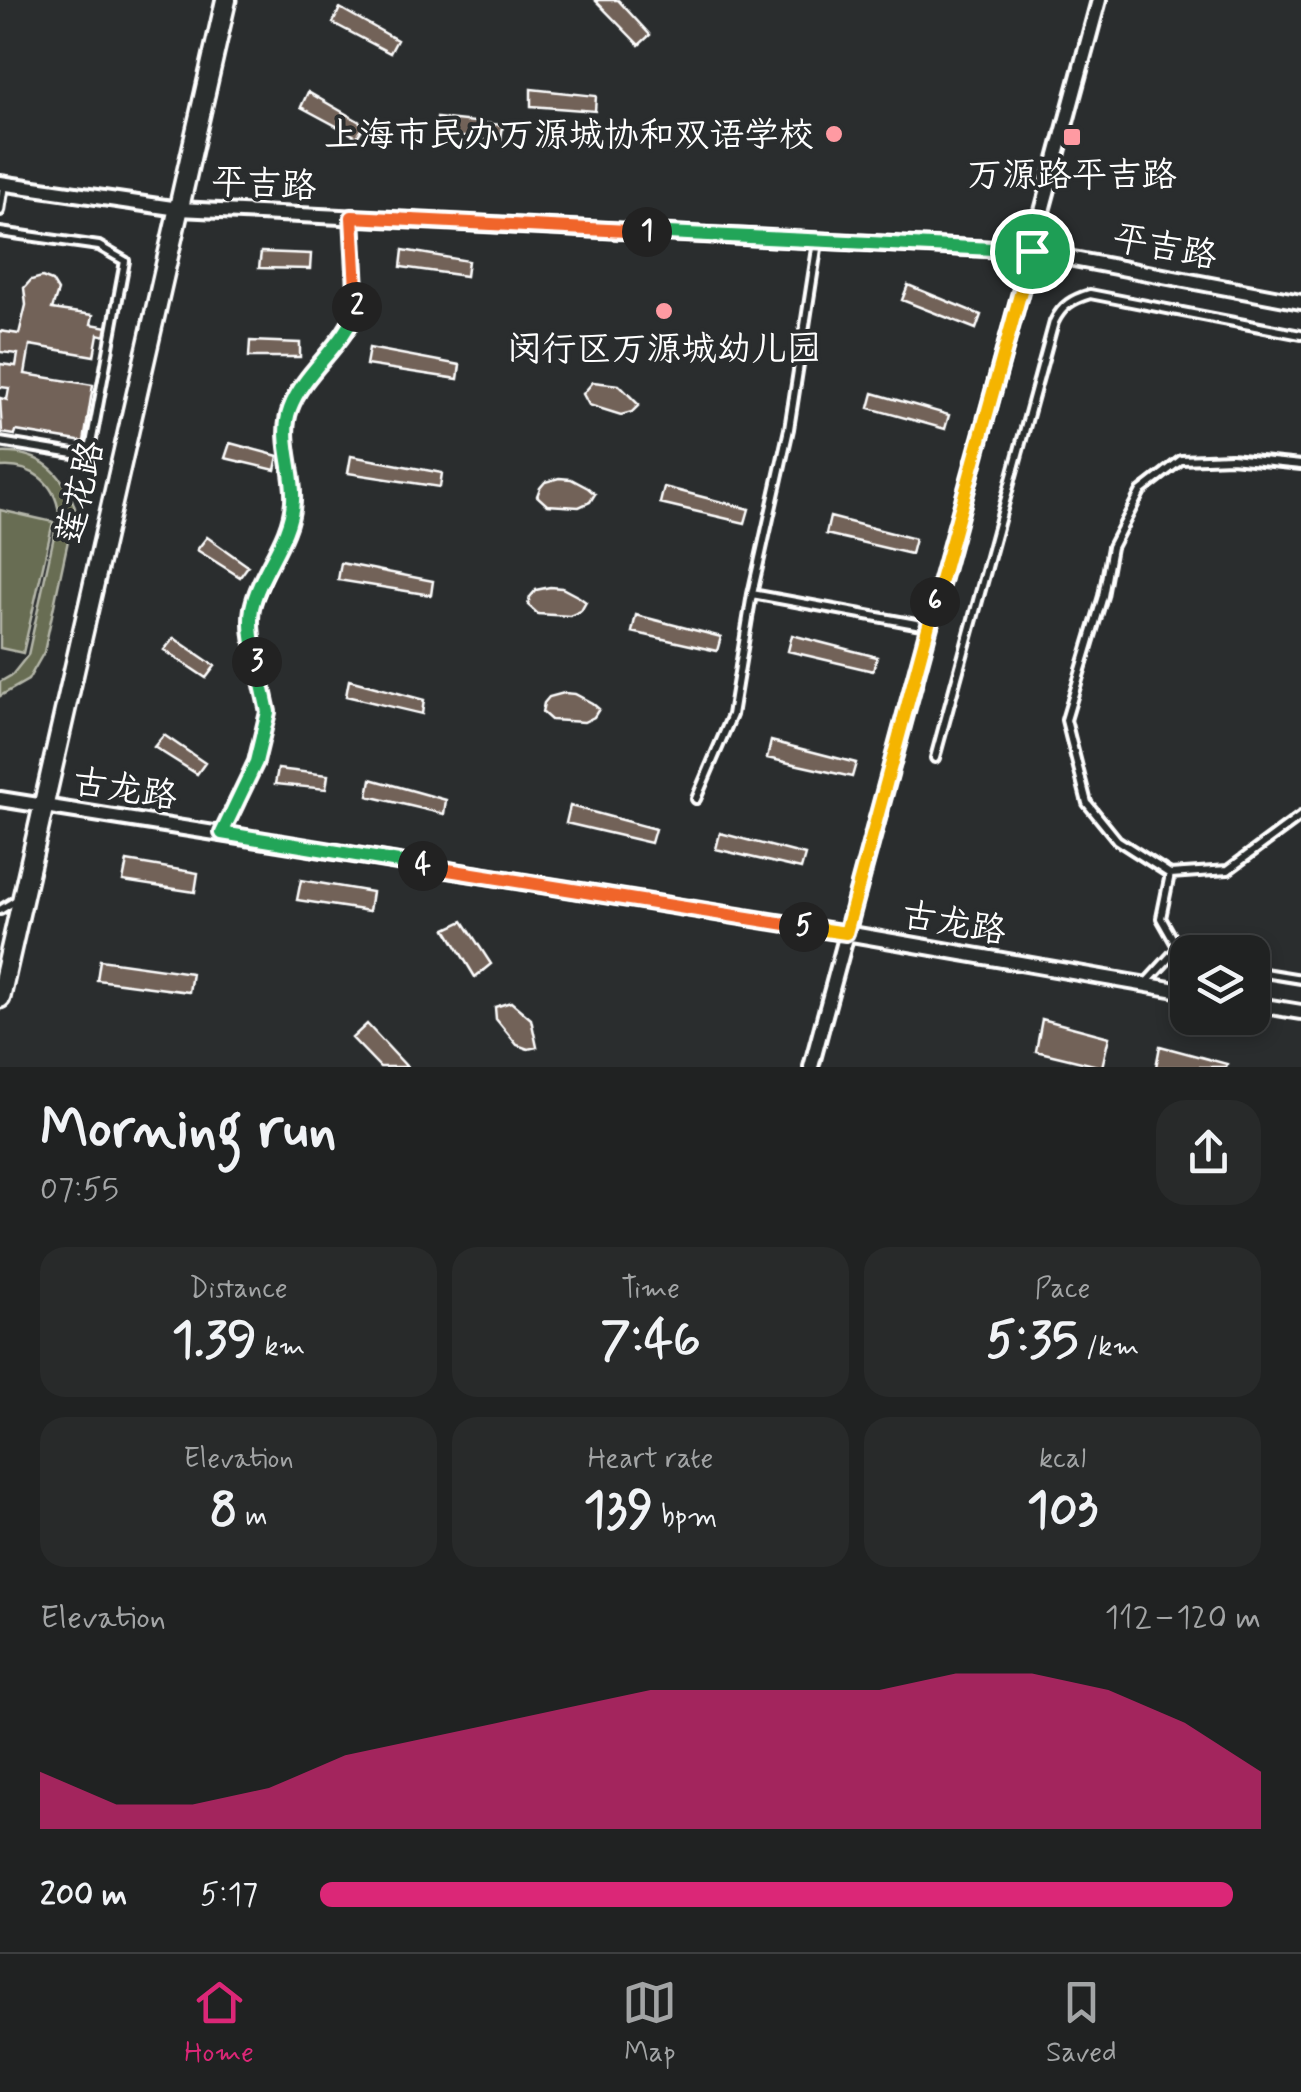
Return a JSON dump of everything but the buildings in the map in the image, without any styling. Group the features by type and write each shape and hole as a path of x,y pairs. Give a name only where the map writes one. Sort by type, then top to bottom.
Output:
{"main road":[{"name":"莲花路","path":"0,998 226,0"}],"street":[{"path":"811,1067 1099,0"},
{"name":"平吉路","path":"2,183 179,209 1032,251 1301,302"},
{"name":"古龙路","path":"0,799 846,933 1170,989"},
{"path":"1270,1007 1301,1012"}],"lane":[{"path":"0,211 2,183"},
{"path":"222,833 256,762 268,712 252,635 252,608 284,537 294,502 286,445 289,411 306,378 351,327 358,302 352,217"},
{"path":"0,232 99,246 125,262 91,444 80,455 0,442"},
{"path":"696,800 732,715 752,594 789,430 819,240"},
{"path":"934,758 1061,308 1090,294 1301,335"},
{"path":"1301,464 1231,458 1181,460 1141,492 1112,547 1103,596 1066,720 1088,803 1117,840 1170,874 1228,870 1301,816"},
{"path":"752,594 928,626"},
{"path":"1170,874 1161,918 1171,935"},
{"path":"0,910 23,896"},
{"path":"1144,984 1170,956"},
{"path":"1270,974 1301,979"}],"green space":[{"path":"0,453 27,456 48,466 64,484 75,508 44,652 28,680 0,696 0,682 12,675 28,655 59,513 47,484 31,472 0,467"},
{"path":"0,510 53,522 23,653 0,648"}],"place":[{"name":"上海市民办万源城协和双语学校","path":"834,134"},
{"name":"万源路平吉路","path":"1072,137"},
{"name":"闵行区万源城幼儿园","path":"664,311"}],"route":[{"path":"352,217 1032,251 846,933 222,833 256,762 268,712 252,635 252,608 284,537 294,502 286,445 289,411 306,378 351,327 358,302 352,217"}]}
